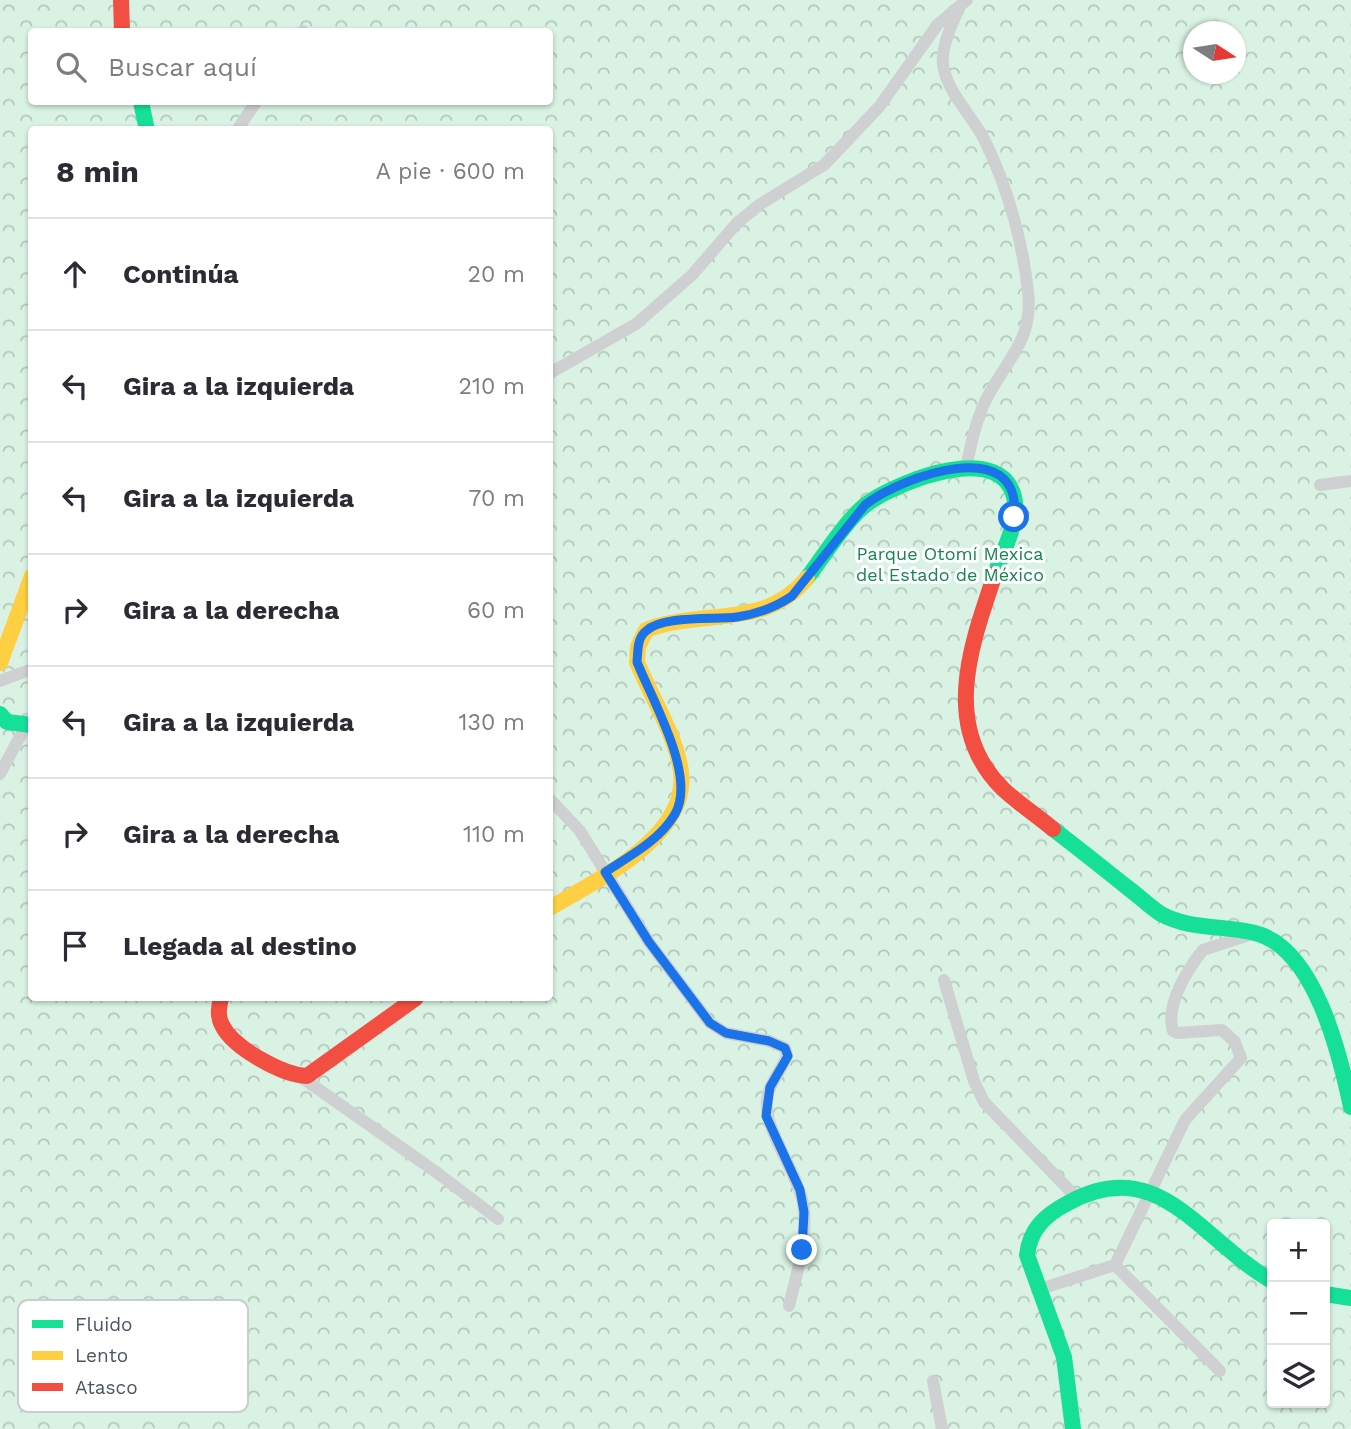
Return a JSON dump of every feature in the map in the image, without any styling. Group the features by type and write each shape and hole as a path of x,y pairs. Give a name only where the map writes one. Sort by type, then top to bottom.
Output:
{"main road":[{"path":"121,0 122,28"},
{"path":"142,105 146,126"},
{"path":"553,906 663,830 675,815 683,788 674,751 637,662 638,648 646,630 672,622 737,617 778,606 792,596 865,505 878,495 933,474 966,468 998,473 1009,481 1015,504 968,666 966,715 972,743 983,765 1003,789 1161,914 1186,925 1255,933 1271,938 1298,966 1329,1027 1344,1072 1351,1107"},
{"path":"0,663 28,587"},
{"path":"0,714 6,722 28,725"},
{"path":"220,1001 218,1010 226,1031 288,1074 301,1077 307,1076 412,1001"},
{"path":"1073,1429 1065,1360 1027,1266 1029,1236 1035,1224 1055,1208 1076,1197 1117,1186 1152,1191 1167,1199 1244,1265 1267,1278"},
{"path":"1330,1295 1351,1298"}],"street":[{"path":"553,371 636,324 692,275 737,223 759,205 824,165 878,107 938,24 964,1"},
{"path":"964,1 944,51 945,74 983,137 999,174 1019,240 1029,295 1028,325 1024,340 986,399 976,423 966,468"},
{"path":"239,126 253,105"},
{"path":"1321,485 1351,481"},
{"path":"0,681 28,670"},
{"path":"0,774 28,727"},
{"path":"553,802 580,831 649,942 710,1023 726,1033 769,1041 785,1048 788,1056 770,1087 766,1116 795,1174 804,1212 802,1250 789,1306"},
{"path":"1037,1290 1115,1265 1185,1121 1241,1057 1235,1042 1222,1030 1181,1034 1173,1031 1171,1023 1178,991 1203,950 1255,933"},
{"path":"944,981 974,1081 984,1102 1076,1197"},
{"path":"301,1077 498,1219"},
{"path":"1115,1265 1220,1371"},
{"path":"933,1381 942,1429"}],"green space":[{"name":"Parque Otomí Mexica del Estado de México","path":"0,0 1351,0 1351,1429 0,1429"}],"traffic: fast":[{"path":"142,105 146,126"},
{"path":"807,578 844,528 868,503 926,476 973,468 993,472 1007,483 1015,502 1012,529 995,574"},
{"path":"0,714 7,722 28,725"},
{"path":"1053,829 1161,914 1184,923 1255,933 1276,943 1294,959 1309,981 1332,1033 1351,1107"},
{"path":"1073,1429 1064,1357 1027,1255 1035,1230 1052,1213 1068,1203 1100,1190 1128,1188 1154,1194 1200,1225 1246,1264 1267,1278"},
{"path":"1330,1295 1351,1298"}],"traffic: slow":[{"path":"553,906 636,854 671,817 680,795 681,772 674,744 637,662 638,647 646,630 689,620 753,612 790,594 807,578"},
{"path":"0,663 28,587"}],"traffic: jam":[{"path":"121,0 122,28"},
{"path":"995,574 977,629 966,685 966,712 972,739 984,765 1003,789 1053,829"},
{"path":"221,1001 220,1022 237,1043 272,1065 307,1076 412,1001"}],"route":[{"path":"802,1250 804,1212 800,1190 795,1174 766,1116 770,1087 788,1056 785,1048 769,1041 726,1033 710,1023 649,942 605,872 663,830 675,815 683,788 674,751 637,662 638,648 646,630 653,627 672,622 737,617 778,606 792,596 865,505 878,495 933,474 966,468 998,473 1009,481 1014,494 1014,517"}]}
